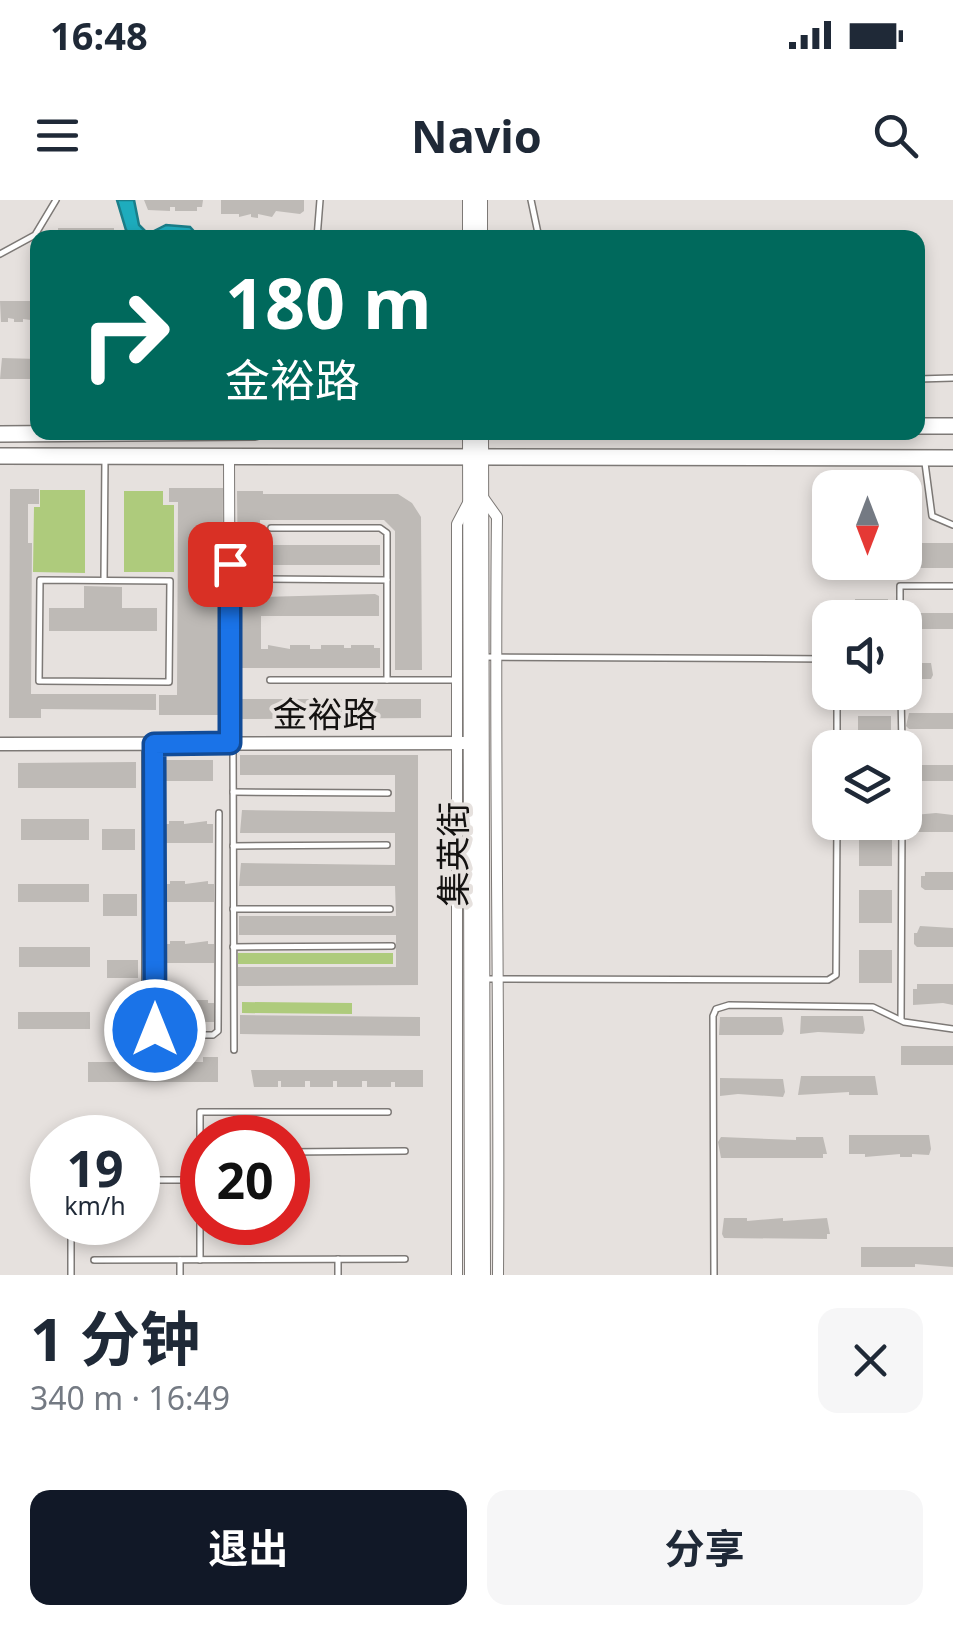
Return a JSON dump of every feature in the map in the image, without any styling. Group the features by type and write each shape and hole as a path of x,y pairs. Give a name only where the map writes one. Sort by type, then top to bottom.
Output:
{"main road":[{"path":"470,200 470,230"},
{"path":"480,200 480,230"},
{"path":"925,426 953,426"},
{"path":"0,434 30,434"},
{"name":"集英街","path":"472,440 476,455"},
{"name":"集英街","path":"472,1275 463,743 479,440"},
{"path":"0,456 953,458"},
{"name":"集英街","path":"476,496 488,657 482,979 483,1275"}],"street":[{"path":"229,456 231,743"},
{"path":"457,1275 463,743 456,680 457,524 476,496"},
{"path":"488,657 499,979 498,1275"},
{"name":"金裕路","path":"0,744 463,743"}],"lane":[{"path":"40,230 56,200"},
{"path":"318,230 320,200"},
{"path":"531,200 537,230"},
{"path":"0,254 30,240"},
{"path":"925,379 953,378"},
{"path":"104,580 105,456"},
{"path":"925,458 932,516 953,525"},
{"path":"271,528 380,528 387,532 387,680"},
{"path":"266,579 387,580"},
{"path":"40,580 104,580 170,581 170,682 39,681 40,580"},
{"path":"900,600 900,586 953,586"},
{"path":"488,657 812,659"},
{"path":"270,680 456,680"},
{"path":"231,743 234,1050"},
{"path":"149,744 155,1030 164,1035 213,1035 218,1031 220,813"},
{"path":"145,1040 149,744"},
{"path":"233,792 388,793"},
{"path":"482,979 833,978 836,840"},
{"path":"901,1020 902,840"},
{"path":"233,846 386,845"},
{"path":"233,909 390,909"},
{"path":"233,947 392,946"},
{"path":"714,1275 716,1008 873,1007 901,1020 953,1029"},
{"path":"200,1115 200,1112 388,1112"},
{"path":"310,1152 404,1151"},
{"path":"71,1245 71,1275"},
{"path":"200,1245 200,1260"},
{"path":"338,1259 338,1275"},
{"path":"94,1260 406,1259"},
{"path":"180,1260 180,1275"}],"green space":[{"path":"40,490 85,490 85,573 33,572 34,507 40,507"},
{"path":"124,491 163,491 163,505 174,505 174,572 124,572"},
{"path":"238,953 393,953 393,964 238,964"},
{"path":"242,1002 352,1003 352,1014 242,1013"}],"water":[{"path":"117,200 134,200 139,225 144,230 126,230"},
{"path":"166,225 193,230 156,230"}],"building":[{"path":"144,200 203,200 197,211 175,211 175,207 170,207 170,211 148,210"},
{"path":"221,200 304,200 304,211 276,211 272,217 239,217 221,214"},
{"path":"58,228 114,228 114,230"},
{"path":"0,301 30,301 30,320 14,322 8,318 8,322 1,322"},
{"path":"2,358 30,359 30,379 0,379"},
{"path":"169,488 223,488 222,715 159,715 159,695 177,695 178,502 169,502"},
{"path":"10,489 39,489 39,504 28,504 28,543 32,543 31,694 156,694 156,710 41,709 41,718 9,718"},
{"path":"237,491 398,494 412,503 421,517 422,670 395,670 395,531 384,520 260,520 260,545 380,545 380,565 260,565 261,597 379,596 379,616 261,616 261,649 268,649 268,645 290,649 290,645 310,645 310,649 321,649 321,645 374,645 380,648 380,668 239,668"},
{"path":"922,543 953,543 953,568 922,568"},
{"path":"84,586 122,587 122,608 157,608 157,631 49,631 49,608 84,608"},
{"path":"922,613 953,613 953,629 922,629"},
{"path":"922,663 931,663 931,679 922,679"},
{"path":"239,699 421,699 421,718 239,719"},
{"path":"909,713 953,713 953,729 909,729"},
{"path":"858,716 891,716 891,730 858,730"},
{"path":"240,755 418,755 418,985 238,986 238,967 396,967 396,935 239,935 239,916 396,916 395,886 239,886 241,863 395,865 395,833 240,833 242,810 395,812 395,775 240,775"},
{"path":"162,760 213,760 213,781 162,781"},
{"path":"136,762 136,788 18,788 18,763"},
{"path":"922,765 953,765 953,781 922,781"},
{"path":"922,814 953,815 953,832 922,832"},
{"path":"21,819 89,819 89,840 21,840"},
{"path":"162,824 213,824 213,843 162,843"},
{"path":"102,829 135,829 135,850 102,850"},
{"path":"859,840 892,840 892,866 859,866"},
{"path":"925,872 953,872 953,890 925,890 921,887 921,876"},
{"path":"208,881 214,884 214,902 163,902 163,884"},
{"path":"18,884 89,884 89,902 18,902"},
{"path":"859,890 892,890 892,923 859,923"},
{"path":"103,894 137,894 137,916 103,916"},
{"path":"920,926 953,928 953,947 917,947 914,933"},
{"path":"163,944 214,944 214,963 163,963"},
{"path":"19,947 90,947 90,967 19,967"},
{"path":"859,950 892,950 892,983 859,983"},
{"path":"107,960 138,960 138,978 107,978"},
{"path":"917,984 953,984 953,1005 913,1005"},
{"path":"162,1003 214,1003 214,1022 162,1022"},
{"path":"108,1009 138,1009 138,1028 108,1028"},
{"path":"18,1012 90,1012 90,1029 18,1029"},
{"path":"240,1015 420,1017 420,1036 240,1034"},
{"path":"801,1016 863,1016 865,1030 863,1034 800,1034"},
{"path":"720,1017 782,1017 784,1031 782,1035 719,1035"},
{"path":"901,1046 953,1046 953,1065 901,1065"},
{"path":"203,1057 218,1057 218,1082 88,1082 88,1062 203,1062"},
{"path":"251,1070 423,1070 423,1087 395,1087 395,1082 391,1082 391,1087 367,1087 367,1081 362,1081 362,1087 337,1087 337,1081 333,1081 333,1087 310,1087 310,1081 305,1081 305,1087 281,1087 278,1081 278,1087 254,1087"},
{"path":"801,1076 875,1076 878,1095 798,1095"},
{"path":"720,1078 783,1079 785,1092 783,1097 720,1096"},
{"path":"849,1135 929,1135 931,1149 929,1155 865,1157 849,1154"},
{"path":"721,1137 823,1137 827,1154 823,1158 721,1158"},
{"path":"724,1218 827,1218 830,1234 827,1239 724,1238"},
{"path":"861,1247 953,1247 953,1267 861,1267"}],"route":[{"path":"155,1030 154,744 230,743 230,564"}]}
